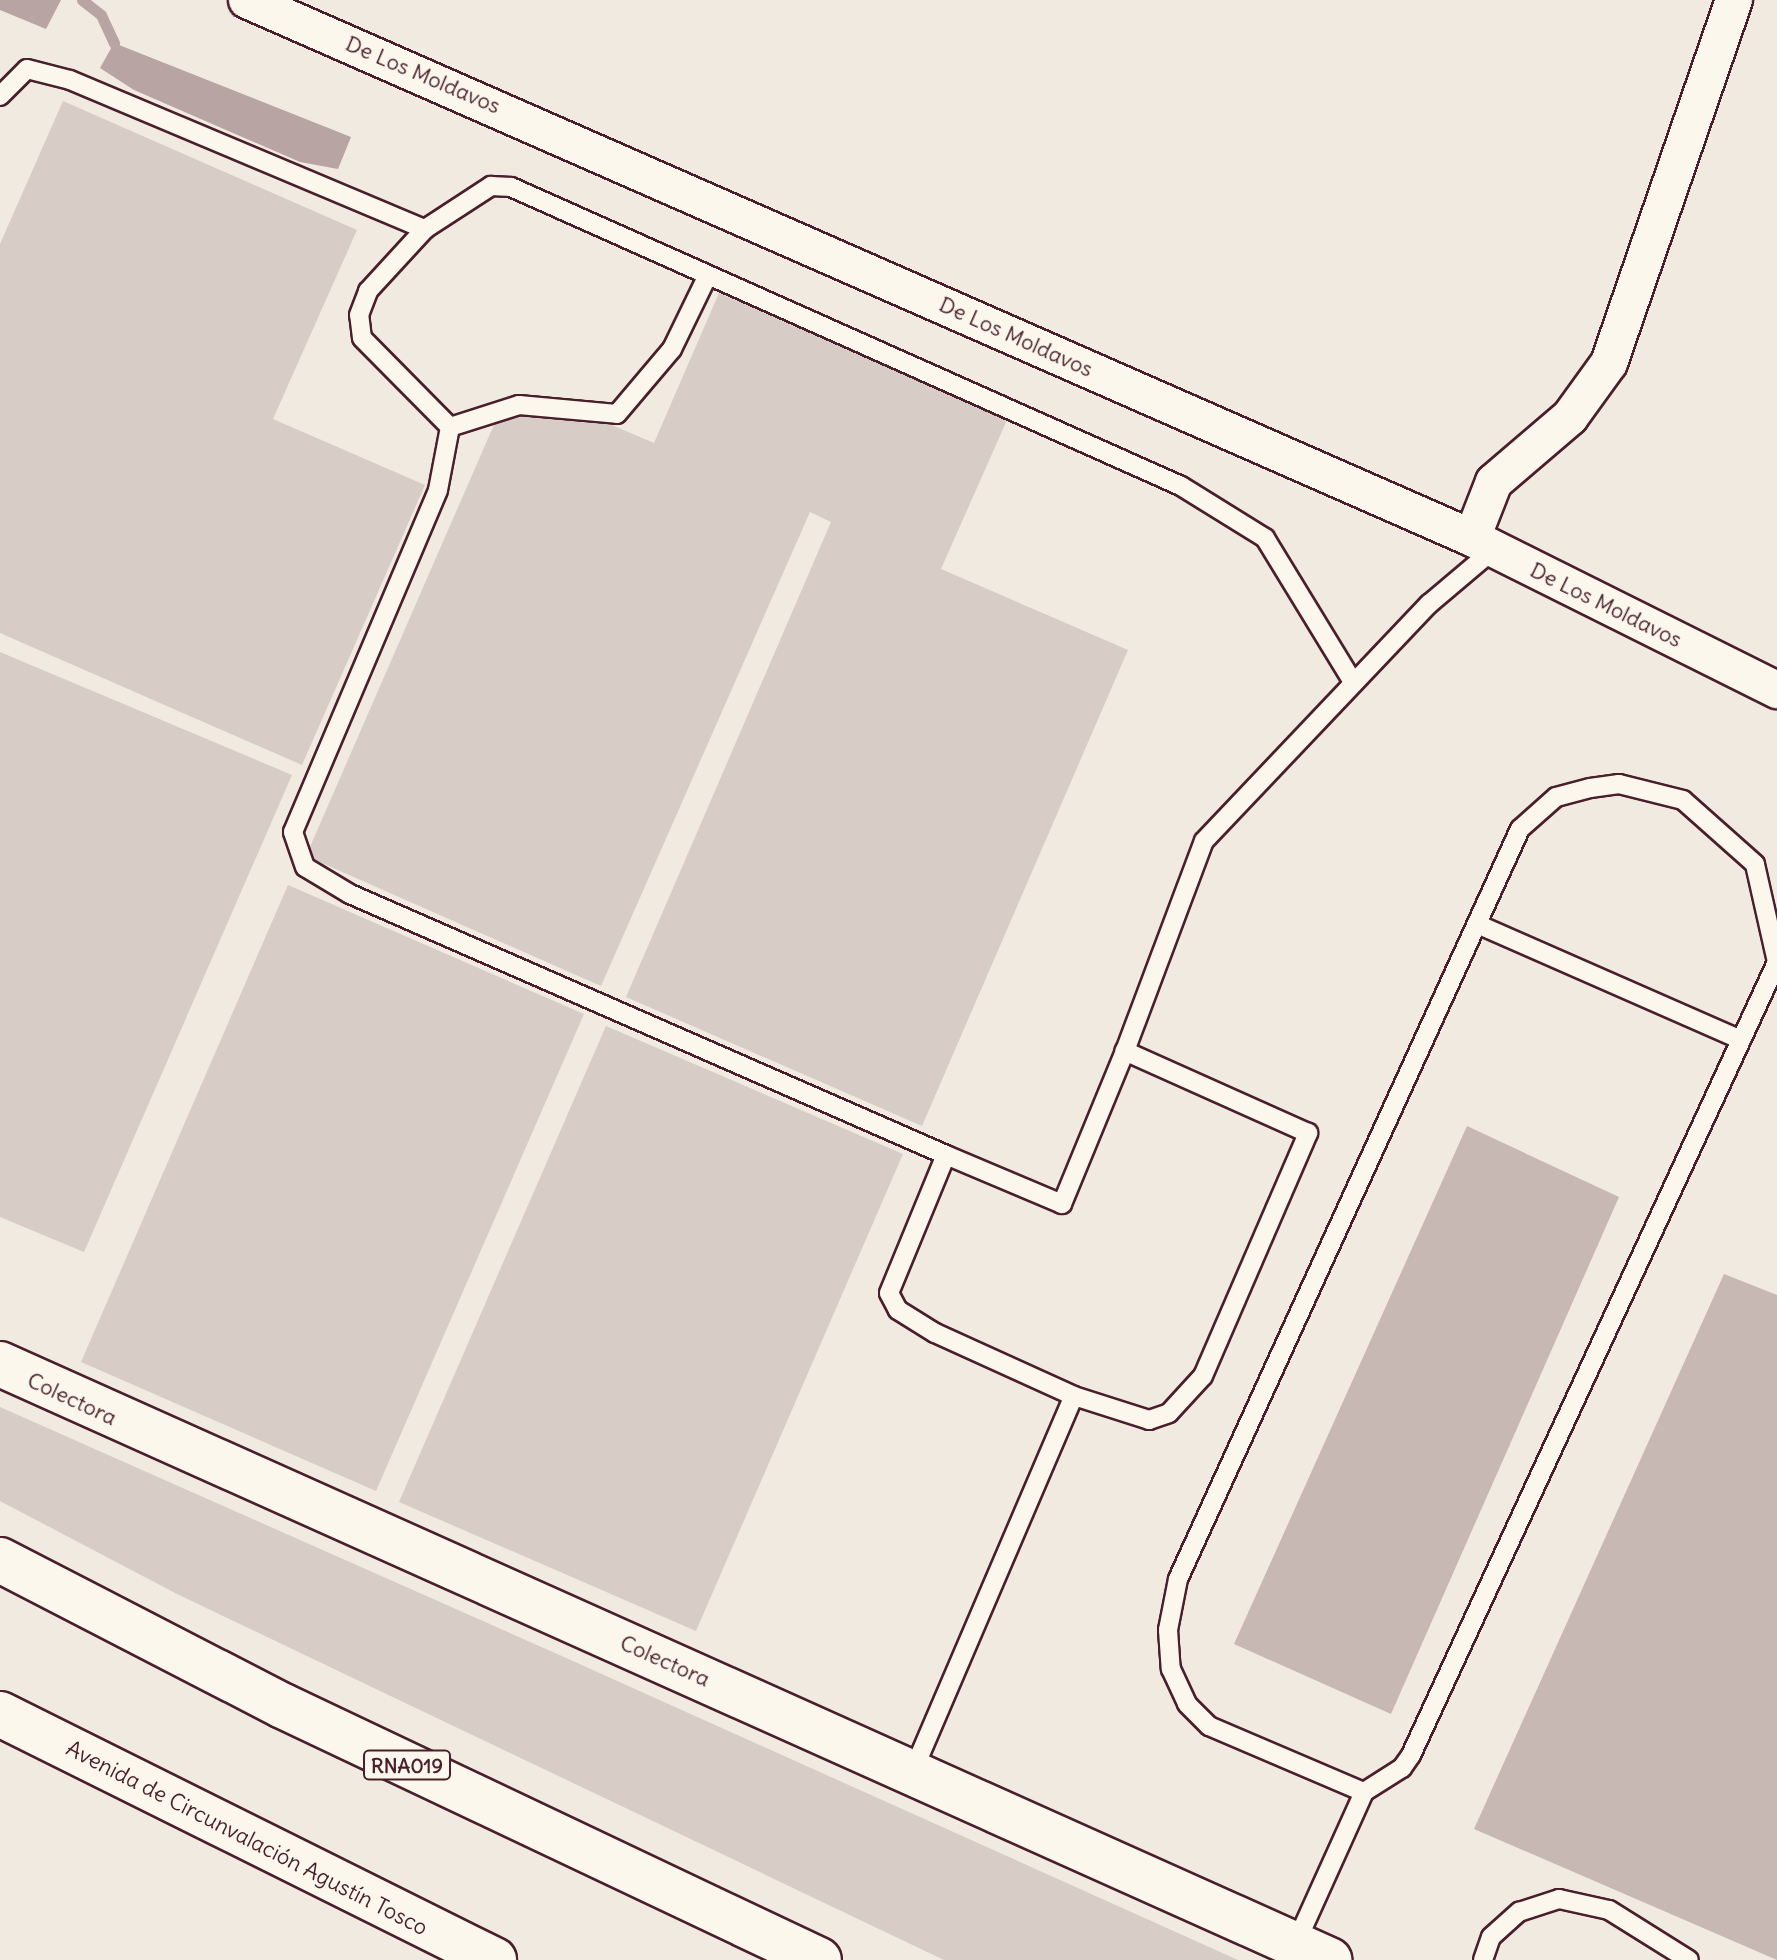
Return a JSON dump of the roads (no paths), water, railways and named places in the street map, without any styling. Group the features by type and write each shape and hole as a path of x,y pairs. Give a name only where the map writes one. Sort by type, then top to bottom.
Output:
{"main road":[{"name":"Colectora","path":"0,1364 913,1771 1312,1953"},
{"name":"RNA019","path":"0,1560 283,1706 819,1960"},
{"name":"Avenida de Circunvalación Agustín Tosco","path":"0,1714 494,1960"}],"street":[{"name":"De Los Moldavos","path":"247,0 1483,544 1777,690"},
{"path":"1483,544 1494,482 1570,417 1609,363 1734,0"}],"lane":[{"path":"0,96 27,69 70,80 425,229"},
{"path":"450,427 384,367 362,338 359,315 368,291 425,229 491,186 511,187 1181,486 1265,538 1353,682"},
{"path":"450,427 519,405 617,414 672,349 708,275"},
{"path":"450,427 438,490 293,832 305,867 350,894 1062,1204 1125,1051 1204,841 1483,544"},
{"path":"1619,784 1683,800 1744,849 1764,886 1777,962 1411,1755 1388,1782 1364,1792 1209,1726 1187,1704 1171,1669 1168,1630 1178,1579 1477,924 1520,829 1556,797 1619,784"},
{"path":"1477,924 1741,1040"},
{"path":"946,1155 889,1293 898,1310 935,1333 1074,1396 1149,1420 1169,1413 1203,1376 1308,1133 1125,1051"},
{"path":"913,1771 1074,1396"},
{"path":"1312,1953 1364,1792"},
{"path":"1483,1960 1491,1937 1519,1912 1559,1899 1609,1910 1689,1960"}],"waterway":[{"path":"82,0 101,15 114,43"}]}
